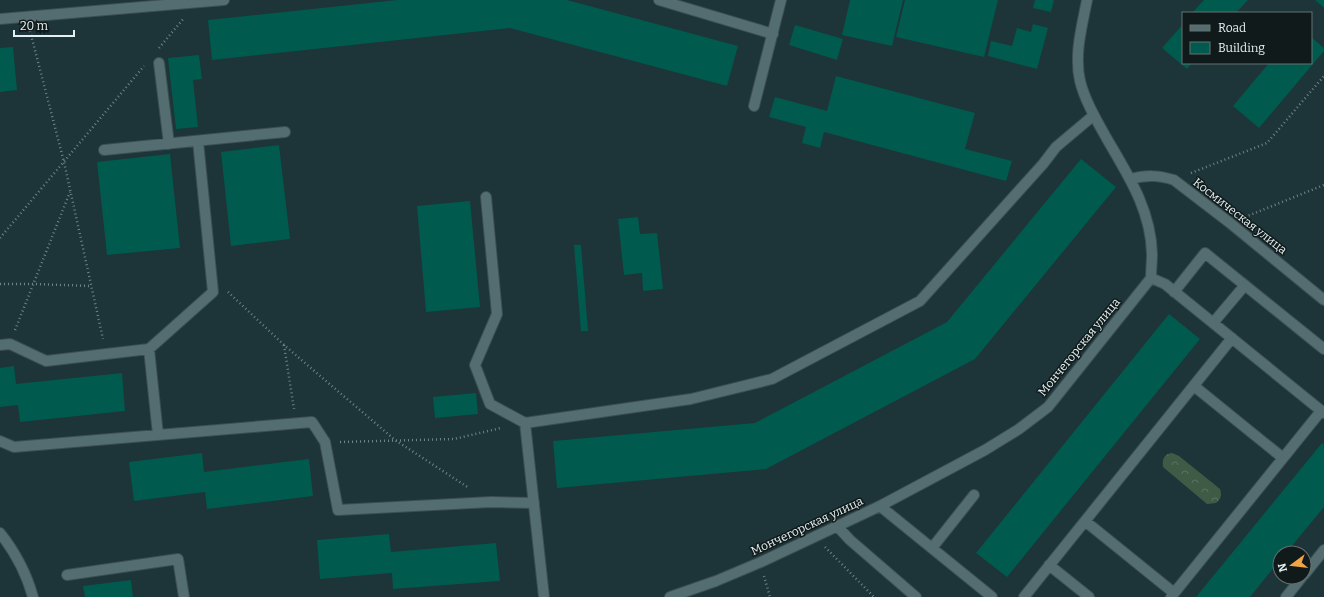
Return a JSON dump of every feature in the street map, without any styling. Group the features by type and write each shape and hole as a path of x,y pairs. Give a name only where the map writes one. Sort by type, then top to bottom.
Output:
{"street":[{"path":"0,18 224,0"},
{"path":"659,0 772,34"},
{"path":"754,106 781,0"},
{"path":"1085,521 1172,595 1283,458 1323,412 1165,284 1151,278 1152,254 1150,237 1142,204 1131,179 1094,115 1080,81 1078,49 1087,0"},
{"path":"159,63 169,144"},
{"path":"486,197 497,314 476,365 490,404 525,423 691,399 772,379 920,301 1043,164 1056,147 1094,115"},
{"path":"104,150 285,132"},
{"path":"5,344 46,361 149,349 213,292 198,141"},
{"name":"Космическая улица","path":"1131,179 1152,175 1163,176 1174,180 1230,223 1324,300"},
{"path":"1174,292 1205,253 1324,349"},
{"name":"Мончегорская улица","path":"670,597 716,581 761,562 880,506 985,450 1019,429 1048,407 1151,278"},
{"path":"1213,323 1245,285"},
{"path":"1024,597 1232,338"},
{"path":"149,349 158,435"},
{"path":"1194,386 1283,458"},
{"path":"0,441 14,447 312,422 325,442 338,510 491,502 534,502"},
{"path":"525,423 544,597"},
{"path":"932,548 974,495"},
{"path":"880,506 992,597"},
{"path":"837,526 850,540 916,597"},
{"path":"0,532 14,550 28,580 33,597"},
{"path":"1312,565 1324,550"},
{"path":"67,575 178,559 184,597"},
{"path":"1049,565 1089,597"},
{"path":"1286,597 1296,585"}],"path":[{"path":"155,52 196,3"},
{"path":"27,16 64,162 106,354"},
{"path":"0,238 145,64"},
{"path":"1174,180 1267,142 1324,76"},
{"path":"1230,223 1324,184"},
{"path":"5,344 34,284 70,191"},
{"path":"212,276 284,345 395,440 491,502"},
{"path":"0,284 91,286"},
{"path":"284,345 297,423"},
{"path":"325,442 454,439 525,423"},
{"path":"815,536 874,597"},
{"path":"761,562 770,597"}],"green space":[{"path":"1172,453 1179,456 1220,489 1221,497 1216,503 1207,504 1163,467 1164,457 1167,454"}],"building":[{"path":"397,0 567,0 738,46 727,86 510,28 212,60 208,20"},
{"path":"850,0 903,0 892,46 842,35"},
{"path":"905,0 998,0 984,57 896,37"},
{"path":"1035,0 1054,0 1051,12 1033,8"},
{"path":"1204,0 1248,0 1237,12 1193,12"},
{"path":"1315,0 1324,0 1324,8"},
{"path":"1033,24 1048,28 1037,69 988,56 991,41 1012,46 1017,28 1031,32"},
{"path":"795,25 843,39 837,60 789,45"},
{"path":"1182,25 1182,64 1191,64 1187,69 1162,48"},
{"path":"1312,38 1324,48 1324,51 1259,128 1233,106 1268,64 1312,64"},
{"path":"13,47 17,90 0,92 0,48"},
{"path":"199,55 202,79 193,80 198,127 176,129 168,58"},
{"path":"836,76 975,113 965,149 1012,161 1006,181 824,132 820,148 802,143 806,127 769,117 775,97 827,111"},
{"path":"279,145 290,239 231,246 221,152"},
{"path":"170,154 180,248 107,255 97,162"},
{"path":"1081,159 1116,187 975,359 766,469 557,488 553,441 755,423 947,322"},
{"path":"470,201 480,307 426,312 417,206"},
{"path":"638,217 640,234 657,233 663,289 643,291 642,273 624,275 618,219"},
{"path":"574,245 581,245 588,331 581,331"},
{"path":"1169,314 1200,339 1007,577 976,553"},
{"path":"14,366 16,384 122,373 125,411 20,422 18,405 0,407 0,368"},
{"path":"476,393 478,414 435,418 433,397"},
{"path":"1322,443 1324,445 1324,507 1293,545 1272,545 1272,570 1250,597 1196,597"},
{"path":"202,453 204,472 309,459 313,496 207,509 205,492 134,501 129,462"},
{"path":"389,534 391,552 496,543 500,581 393,589 392,573 320,579 317,540"},
{"path":"131,580 133,597 85,597 83,586"}]}
